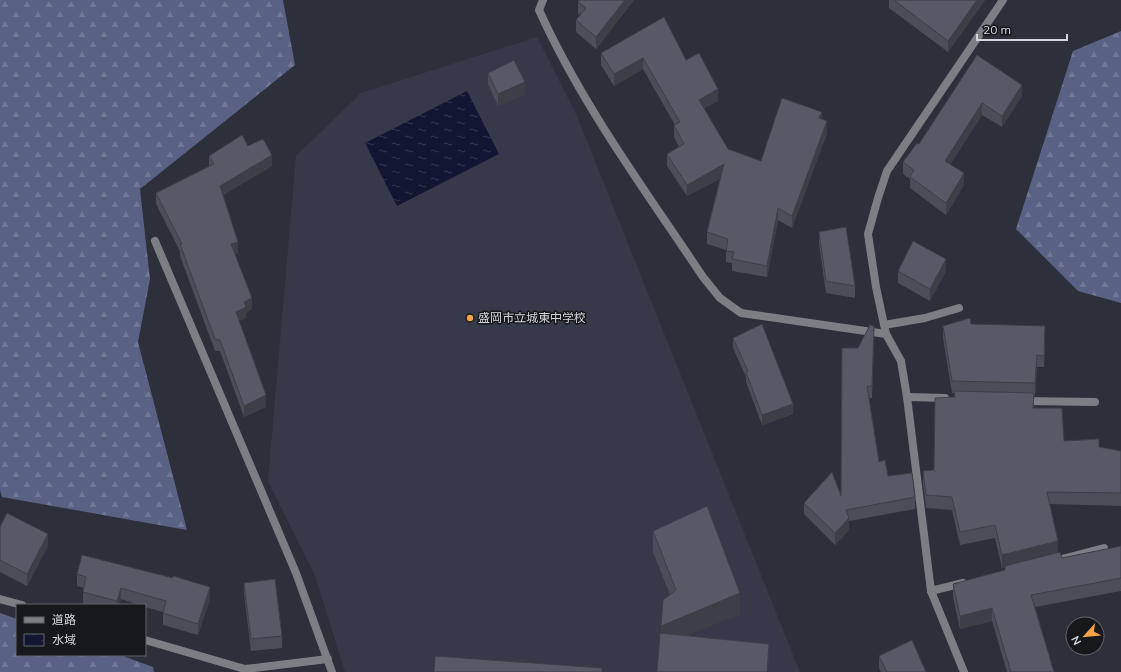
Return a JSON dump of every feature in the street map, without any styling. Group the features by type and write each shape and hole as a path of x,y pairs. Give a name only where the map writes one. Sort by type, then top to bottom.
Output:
{"street":[{"path":"543,0 539,10 556,47 590,106 703,277 720,298 741,312 886,334"},
{"path":"964,672 931,591 907,397 901,361 886,334 876,287 868,234 887,172 1003,0"},
{"path":"154,241 296,573 332,672"},
{"path":"884,325 925,318 959,308"},
{"path":"907,397 954,399"},
{"path":"1016,400 1094,402"},
{"path":"1051,561 1104,548"},
{"path":"931,591 968,582"},
{"path":"0,599 18,604"},
{"path":"146,640 245,668 328,659"}],"shaded area":[{"name":"盛岡市立城東中学校","path":"537,37 577,116 800,672 345,672 315,576 268,481 296,156 361,93"}],"green space":[{"path":"0,0 283,0 295,65 140,189 150,279 138,342 187,530 2,497 0,490"},
{"path":"1121,31 1121,303 1078,291 1016,229 1073,51"},
{"path":"0,613 16,619 16,656 123,656 153,667 154,672 0,672"}],"water":[{"path":"467,91 499,154 397,206 365,143"}],"building":[{"path":"579,0 625,0 596,37 576,20 586,8 578,2"},
{"path":"894,0 977,0 948,41"},
{"path":"664,17 686,60 699,53 718,89 699,100 728,149 761,161 782,98 822,112 819,118 827,121 792,216 778,208 767,266 732,259 734,252 726,251 728,239 707,232 724,164 687,185 667,154 684,144 674,125 680,122 643,58 614,74 601,53"},
{"path":"977,55 1022,85 1002,116 982,103 945,161 964,173 946,203 910,177 914,170 903,162 917,143 919,144"},
{"path":"514,60 525,82 498,94 488,73"},
{"path":"242,135 248,146 263,139 272,155 220,186 238,242 231,244 252,298 244,302 246,307 236,312 266,395 244,406 220,340 215,339 180,244 182,244 156,193 214,164 209,156"},
{"path":"846,227 855,286 826,281 819,232"},
{"path":"913,241 946,259 930,289 898,271"},
{"path":"970,318 971,324 1045,326 1044,356 1037,355 1035,383 952,381 943,326"},
{"path":"762,324 793,404 762,415 746,372 748,371 733,338"},
{"path":"870,325 874,326 872,386 867,386 879,462 885,460 888,476 912,473 915,497 846,510 849,518 835,533 804,503 832,472 841,496 842,348 858,348"},
{"path":"954,391 1034,393 1033,408 1062,408 1064,441 1099,439 1099,447 1121,451 1121,493 1047,492 1058,541 1002,555 995,525 960,532 952,497 926,495 923,471 934,470 935,398 955,397"},
{"path":"707,506 740,593 661,626 663,600 676,590 653,531"},
{"path":"7,513 48,534 27,574 0,560 0,527"},
{"path":"1121,546 1121,578 1031,595 1054,672 1011,672 992,608 960,616 953,584 1005,570 1005,566 1060,552 1062,558"},
{"path":"82,555 173,578 173,576 210,587 198,624 163,613 166,601 121,588 117,601 83,592 86,577 77,574"},
{"path":"275,579 282,636 251,639 244,583"},
{"path":"660,633 769,644 767,672 657,672"},
{"path":"912,640 926,672 887,672 879,656"},
{"path":"435,656 602,668 602,672 434,672"}],"place":[{"name":"盛岡市立城東中学校","path":"470,318"}]}
